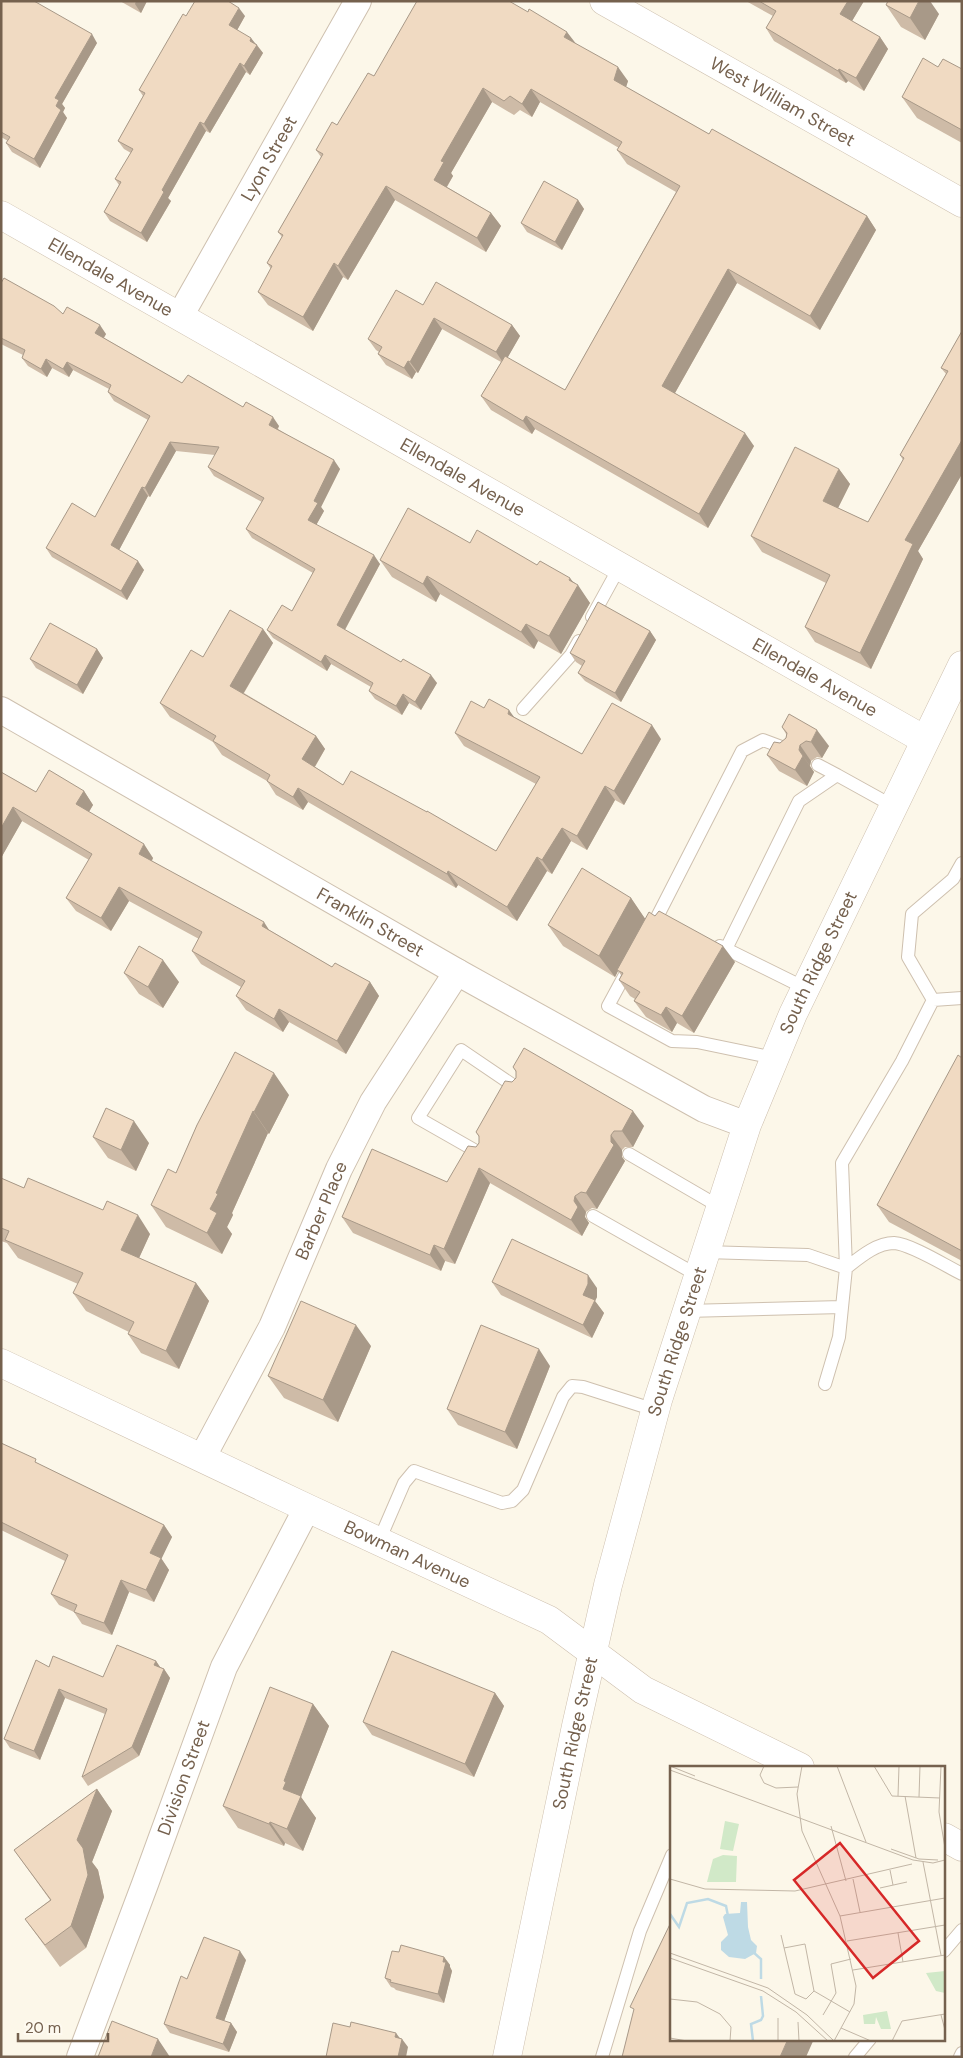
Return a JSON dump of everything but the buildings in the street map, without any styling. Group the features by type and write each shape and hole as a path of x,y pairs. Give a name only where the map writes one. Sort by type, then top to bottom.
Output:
{"street":[{"name":"Lyon Street","path":"180,316 358,1"},
{"name":"West William Street","path":"604,1 962,203"},
{"name":"Ellendale Avenue","path":"1,215 925,740"},
{"name":"South Ridge Street","path":"507,2057 576,1726 608,1585 655,1410 701,1264 747,1124 774,1058 805,988 962,665"},
{"name":"Franklin Street","path":"1,710 457,972 704,1109 747,1124"},
{"name":"Barber Place","path":"202,1458 272,1327 339,1169 373,1102 457,972"},
{"name":"Bowman Avenue","path":"1,1363 307,1508 550,1620 643,1690 798,1766"},
{"name":"Division Street","path":"80,2057 224,1667 307,1508"},
{"path":"946,1838 962,1847"}],"lane":[{"path":"522,709 571,655 620,566"},
{"path":"646,938 664,915 742,751 763,740 790,750"},
{"path":"818,765 893,806"},
{"path":"726,949 799,801 837,775"},
{"path":"933,1000 908,957 912,914 953,879 962,863"},
{"path":"710,940 805,988"},
{"path":"636,955 608,1006 672,1041 698,1042 774,1058"},
{"path":"933,1000 962,998"},
{"path":"825,1384 839,1337 846,1268 842,1163 902,1061 933,1000"},
{"path":"483,1155 418,1118 460,1050 520,1090"},
{"path":"629,1154 720,1207"},
{"path":"593,1216 701,1264 808,1255 846,1268"},
{"path":"846,1268 873,1249 894,1243 916,1250 962,1274"},
{"path":"686,1311 842,1307"},
{"path":"379,1541 404,1483 414,1470 502,1503 512,1501 524,1490 563,1397 572,1386 583,1387 655,1410"},
{"path":"602,2057 640,1931 670,1860"},
{"path":"946,1949 962,1930"},
{"path":"855,2057 869,2040"},
{"path":"960,2057 962,2053"}]}
